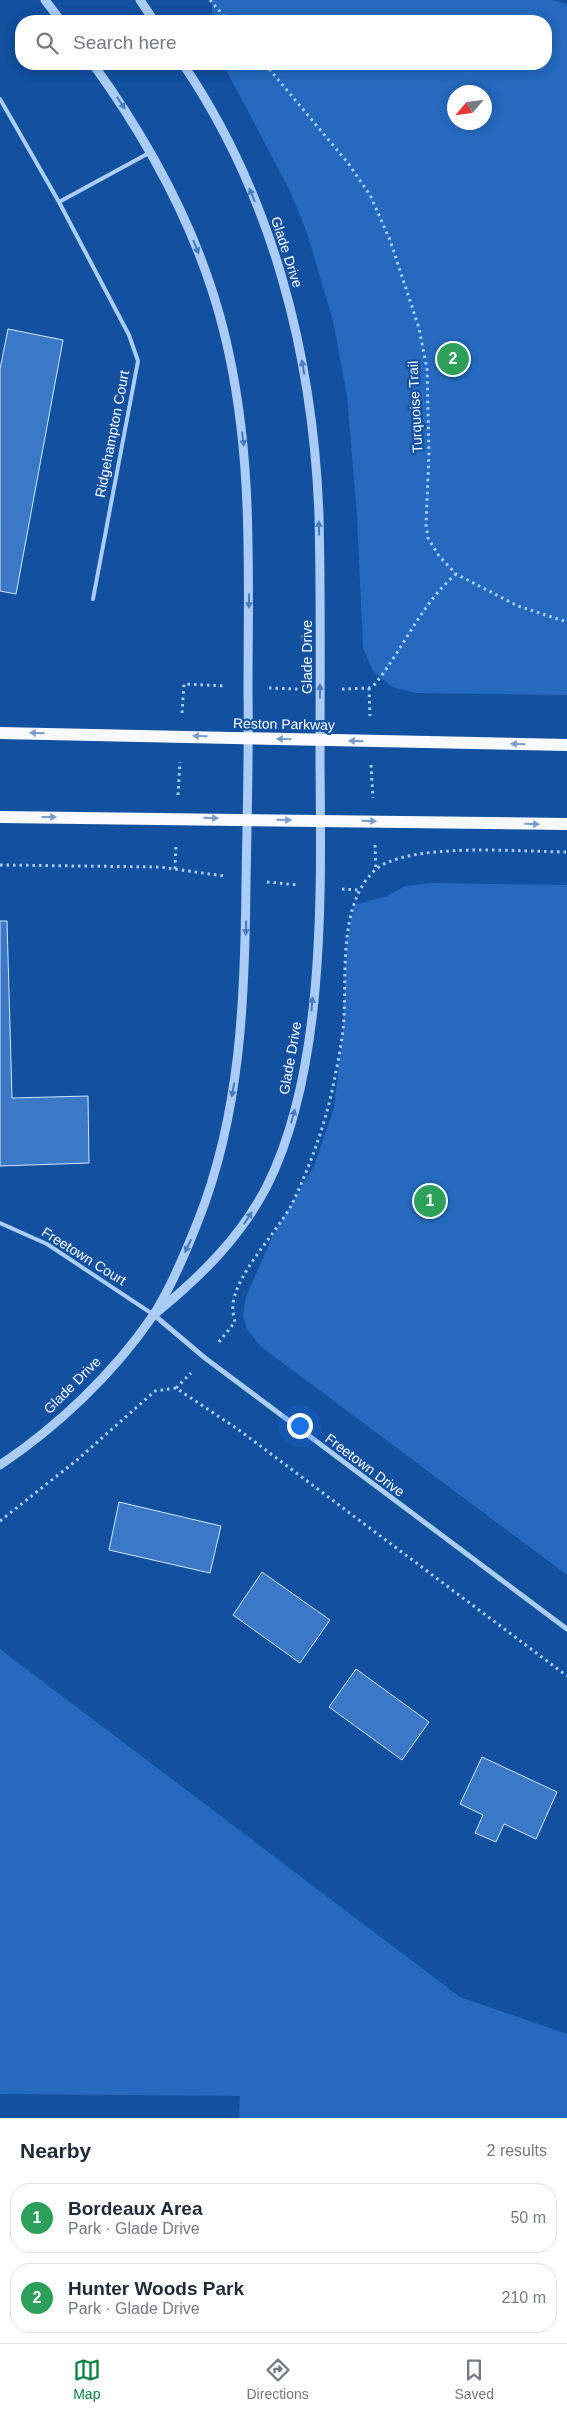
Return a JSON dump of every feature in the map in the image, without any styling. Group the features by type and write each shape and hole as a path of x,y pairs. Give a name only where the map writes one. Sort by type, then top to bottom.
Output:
{"main road":[{"name":"Reston Parkway","path":"0,732 567,745"},
{"path":"0,817 567,824"}],"street":[{"path":"45,0 56,15"},
{"path":"140,0 150,15"},
{"name":"Glade Drive","path":"97,70 122,104 152,152 172,189 211,287 224,333 236,391 244,447 249,528 249,738 244,989 236,1074 214,1178 200,1217 154,1314"},
{"name":"Glade Drive","path":"0,1465 63,1415 110,1368 154,1314 204,1272 253,1212 282,1149 296,1105 311,1017 316,964 321,820 320,689 317,472 306,384 298,338 282,278 259,211 230,144 187,70"},
{"name":"Freetown Drive","path":"154,1314 221,1370 567,1629"}],"lane":[{"name":"Ridgehampton Court","path":"0,99 129,335 138,361 93,599"},
{"path":"58,202 152,152"},
{"name":"Freetown Court","path":"0,1223 47,1244 154,1314"}],"path":[{"path":"210,0 223,15"},
{"name":"Turquoise Trail","path":"270,70 321,128 354,171 370,194 390,240 418,328 427,369 429,453 426,526 428,538 439,556 456,574 518,606 567,622"},
{"path":"248,687 369,688 382,676 411,628 442,585 456,574"},
{"path":"369,688 376,869"},
{"path":"359,890 376,869 396,859 428,852 567,852"},
{"path":"0,866 160,866 175,869"},
{"path":"0,1520 77,1460 155,1391 176,1388 239,1430 567,1676"}],"shaded area":[{"path":"212,0 552,0 567,4 567,695 416,693 392,687 373,671 363,648 357,516 347,396 333,321 307,233 290,191 226,70 552,70 552,15 212,15"},
{"path":"430,883 567,885 567,1575 260,1346 247,1329 243,1315 246,1297 272,1237 314,1166 334,1108 343,1030 347,942 354,905 387,896 405,886"},
{"path":"0,1649 460,1997 567,2034 567,2118 239,2118 240,2096 0,2094"}],"building":[{"path":"8,329 63,340 16,594 0,591 0,369"},
{"path":"0,921 7,921 12,1098 88,1096 89,1163 0,1166"},
{"path":"119,1502 221,1526 210,1573 109,1550"},
{"path":"262,1572 330,1620 300,1663 233,1615"},
{"path":"356,1669 429,1722 402,1760 329,1707"},
{"path":"482,1757 557,1792 536,1839 504,1824 496,1842 475,1833 483,1815 460,1804"}],"place":[{"name":"Hunter Woods Park","path":"453,359"},
{"name":"Bordeaux Area","path":"430,1201"}]}
